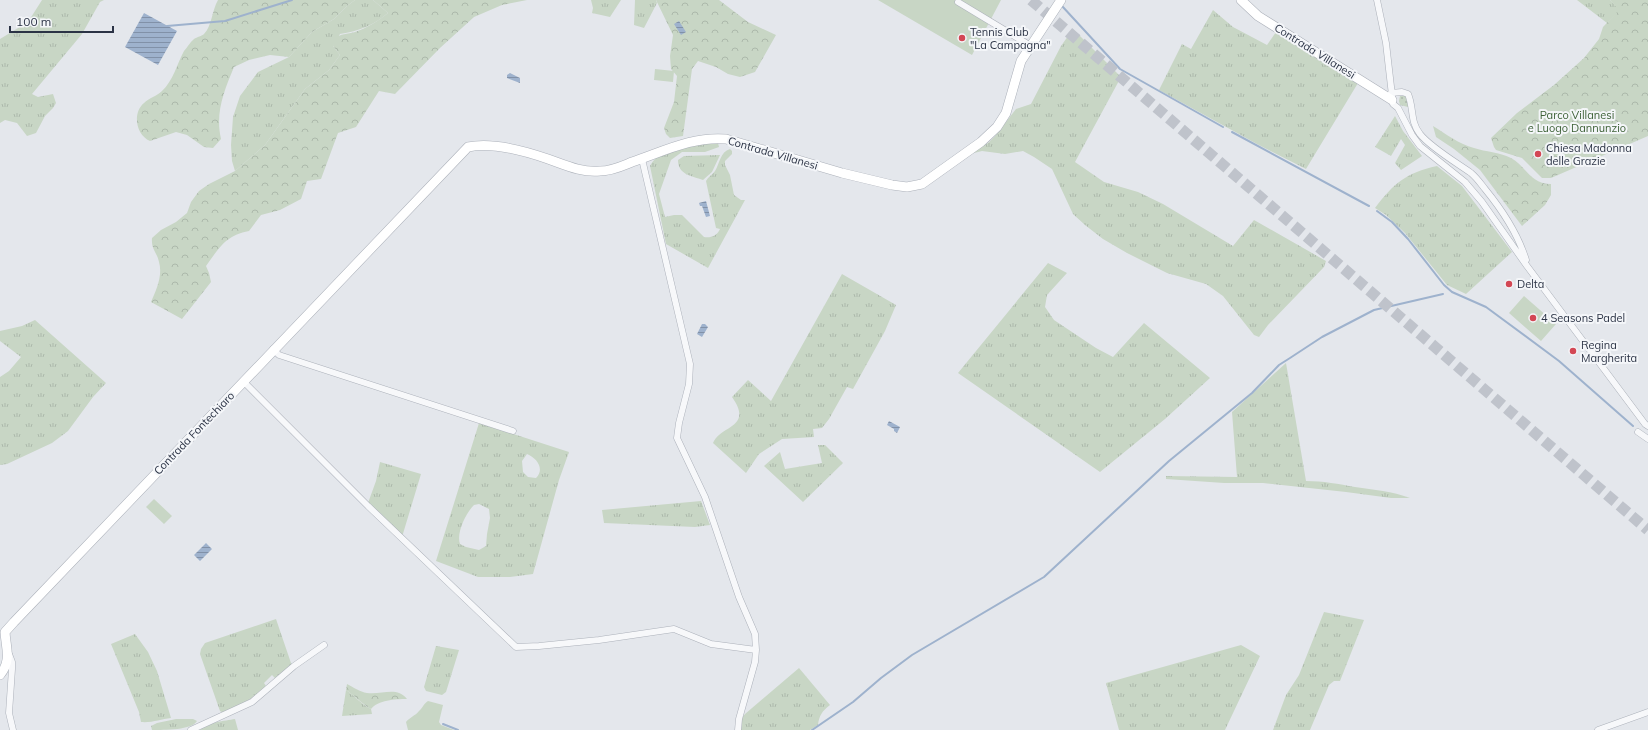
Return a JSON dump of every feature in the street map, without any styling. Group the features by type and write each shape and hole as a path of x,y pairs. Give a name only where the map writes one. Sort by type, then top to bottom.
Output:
{"street":[{"name":"Contrada Villanesi","path":"415,201 461,153 468,147 479,145 536,154 587,172 615,169 685,144 705,138 717,138 726,139 842,173 892,185 907,187 922,184 981,142 997,127 1006,113 1021,61 1061,0"},
{"name":"Contrada Villanesi","path":"1241,0 1258,16 1392,96"},
{"path":"1377,0 1386,43 1393,104 1398,108 1412,135 1428,154 1465,182 1482,202 1527,266 1646,425"},
{"path":"958,2 1031,46"},
{"path":"1392,96 1402,92 1408,94 1412,104 1412,116 1420,134 1428,142 1473,175 1499,206 1521,243 1527,266"},
{"path":"1398,108 1411,109"},
{"path":"642,159 690,364 689,384 679,423 678,438 705,497 739,597 755,634 755,662 739,719 738,730"},
{"name":"Contrada Fontechiaro","path":"0,675 5,667 8,653 3,631 415,201"},
{"path":"273,349 279,355 513,431"},
{"path":"243,381 368,506 516,647 599,640 674,629 712,644 756,650"},
{"path":"1638,432 1648,439"},
{"path":"191,730 252,702 294,666 324,645"},
{"path":"8,653 12,662 9,713 13,730"},
{"path":"1598,730 1648,712"}],"green space":[{"path":"42,0 104,0 100,2 82,34 32,94 38,97 53,94 56,103 45,116 36,133 27,136 17,123 5,120 0,123 0,39 28,22"},
{"path":"218,0 355,0 334,19 312,32 289,57 270,55 249,60 234,67 224,93 220,111 219,129 221,139 213,148 204,147 187,135 176,132 150,141 141,134 137,124 140,107 166,87 184,51 195,38 203,35 207,31"},
{"path":"355,0 373,0 388,13 366,27 340,34 333,46 340,55 329,70 305,89 265,145 235,171 232,161 231,145 233,117 240,96 258,72 289,57 312,32 334,19"},
{"path":"373,0 527,0 502,5 474,17 440,48 395,94 379,91 356,127 338,133 321,179 307,181 301,199 280,210 261,215 249,231 234,236 219,248 206,266 211,282 182,319 151,302 158,283 160,272 158,259 152,245 152,238 161,230 176,222 187,213 191,202 199,191 209,184 235,171 265,145 305,89 329,70 340,55 333,46 334,38 364,28 388,13"},
{"path":"591,0 621,0 610,17 592,13 593,8"},
{"path":"635,0 656,0 657,3 644,28 634,25"},
{"path":"656,0 719,0 748,22 776,35 755,72 740,77 728,74 716,67 698,61 692,69 683,136 670,138 666,134 664,128 674,102 677,76 671,69 670,56 673,35"},
{"name":"Tennis Club \"La Campagna\"","path":"878,0 1001,0 972,55"},
{"path":"1577,0 1610,0 1620,10 1607,23"},
{"name":"Parco Villanesi e Luogo Dannunzio","path":"1610,0 1648,0 1648,136 1551,178 1542,178 1522,158 1496,150 1491,138 1517,113 1554,85 1584,58 1599,39 1603,27 1619,10"},
{"path":"1213,10 1233,27 1267,45 1276,32 1358,83 1306,169 1159,90 1182,44 1191,49"},
{"path":"1073,29 1121,77 1075,162 1104,182 1138,192 1163,204 1233,246 1254,220 1326,261 1324,267 1268,325 1259,337 1254,335 1223,296 1206,284 1167,273 1103,239 1085,225 1073,214 1052,169 1034,157 1023,151 1005,154 982,151 966,155 988,143 1016,109 1031,104 1061,46"},
{"path":"655,69 674,71 673,82 654,80"},
{"path":"1400,96 1407,96 1410,105 1408,107 1400,105"},
{"path":"1395,116 1403,131 1422,156 1401,170 1395,163 1405,145 1401,139 1391,156 1375,147"},
{"path":"1433,126 1463,144 1502,154 1511,158 1533,178 1544,183 1551,184 1551,195 1545,205 1522,226 1480,170 1454,149 1436,137"},
{"path":"718,143 719,147 705,152 682,152 671,160 659,194 665,217 682,215 704,237 711,237 715,235 720,229 716,228 706,181 715,171 724,153 730,149 732,151 732,154 725,161 725,165 730,175 734,195 741,200 745,200 708,268 666,244 650,166 655,159 671,150 680,147"},
{"path":"720,155 712,172 703,180 690,176 680,169 678,160 684,156"},
{"path":"1437,166 1462,186 1512,252 1466,294 1447,285 1405,233 1386,215 1375,208 1388,192 1402,180 1417,172"},
{"path":"1048,263 1067,273 1047,295 1045,307 1054,320 1096,348 1113,357 1144,323 1210,378 1165,419 1100,472 958,373"},
{"path":"842,274 896,305 885,331 853,389 847,387 829,419 822,428 813,429 814,437 782,439 759,454 746,473 713,443 717,437 738,420 738,407 732,397 748,380 771,401"},
{"name":"4 Seasons Padel","path":"1524,296 1556,324 1541,341 1509,313"},
{"path":"35,320 106,383 93,397 68,431 52,443 7,464 0,465 0,377 9,371 21,357 0,341 0,331 22,326"},
{"path":"1286,363 1306,481 1331,483 1383,491 1410,498 1391,498 1263,483 1224,483 1166,479 1166,476 1237,477 1232,412"},
{"path":"479,423 569,452 559,480 533,574 510,577 478,577 436,561","holes":["527,454 534,458 539,464 540,471 536,478 528,477 523,472 522,461","479,504 489,509 490,518 486,546 479,550 460,544 459,539 459,534 465,518 474,505"]},
{"path":"818,445 825,445 843,463 803,502 764,466 780,452 785,469 822,463"},
{"path":"380,462 421,474 402,537 368,503 376,481"},
{"path":"154,499 172,516 164,524 146,507"},
{"path":"701,501 710,525 695,527 604,523 602,510"},
{"path":"1324,612 1364,620 1340,681 1334,681 1329,685 1310,730 1273,730 1286,695 1299,675"},
{"path":"276,619 292,666 275,678 272,675 264,683 266,686 253,698 223,713 220,711 200,654 201,649 205,643"},
{"path":"135,634 148,652 157,671 171,718 141,722 139,712 111,644"},
{"path":"1241,645 1260,656 1225,730 1119,730 1106,683"},
{"path":"436,646 459,650 446,692 442,695 426,691 424,687"},
{"path":"799,668 830,705 821,714 818,725 810,730 740,730 741,719 745,714"},
{"path":"347,684 359,691 364,692 399,693 407,699 382,702 371,709 346,690"},
{"path":"346,690 371,709 372,714 342,716"},
{"path":"428,701 443,705 439,722 441,725 454,730 408,730 406,722"},
{"path":"176,719 193,719 197,721 194,724 184,728 152,730 151,726 157,723"},
{"path":"235,719 238,730 200,730 207,725"}],"water":[{"path":"144,13 177,31 158,65 125,47"},
{"path":"679,21 686,32 681,35 674,24"},
{"path":"510,73 520,78 520,83 507,78 507,75"},
{"path":"706,201 710,216 706,217 702,206 700,206 699,203"},
{"path":"702,324 705,324 708,327 702,337 697,334"},
{"path":"889,421 900,427 897,433 894,429 887,425"},
{"path":"206,543 212,549 200,561 194,555"}],"waterway":[{"path":"167,26 225,21 292,0"},
{"path":"1062,6 1120,69 1223,127"},
{"path":"1232,132 1369,206"},
{"path":"1377,211 1392,222 1408,239 1444,285 1452,292 1486,307 1559,361 1633,426"},
{"path":"812,730 853,702 881,678 912,655 1044,577 1169,461 1252,393 1279,365 1322,337 1374,310 1443,294"},
{"path":"443,724 458,730"}],"tunnel":[{"path":"1031,0 1648,530"}],"place":[{"name":"Tennis Club \"La Campagna\"","path":"962,38"},
{"name":"Chiesa Madonna delle Grazie","path":"1538,154"},
{"name":"Delta","path":"1509,284"},
{"name":"4 Seasons Padel","path":"1533,318"},
{"name":"Regina Margherita","path":"1573,351"}]}
